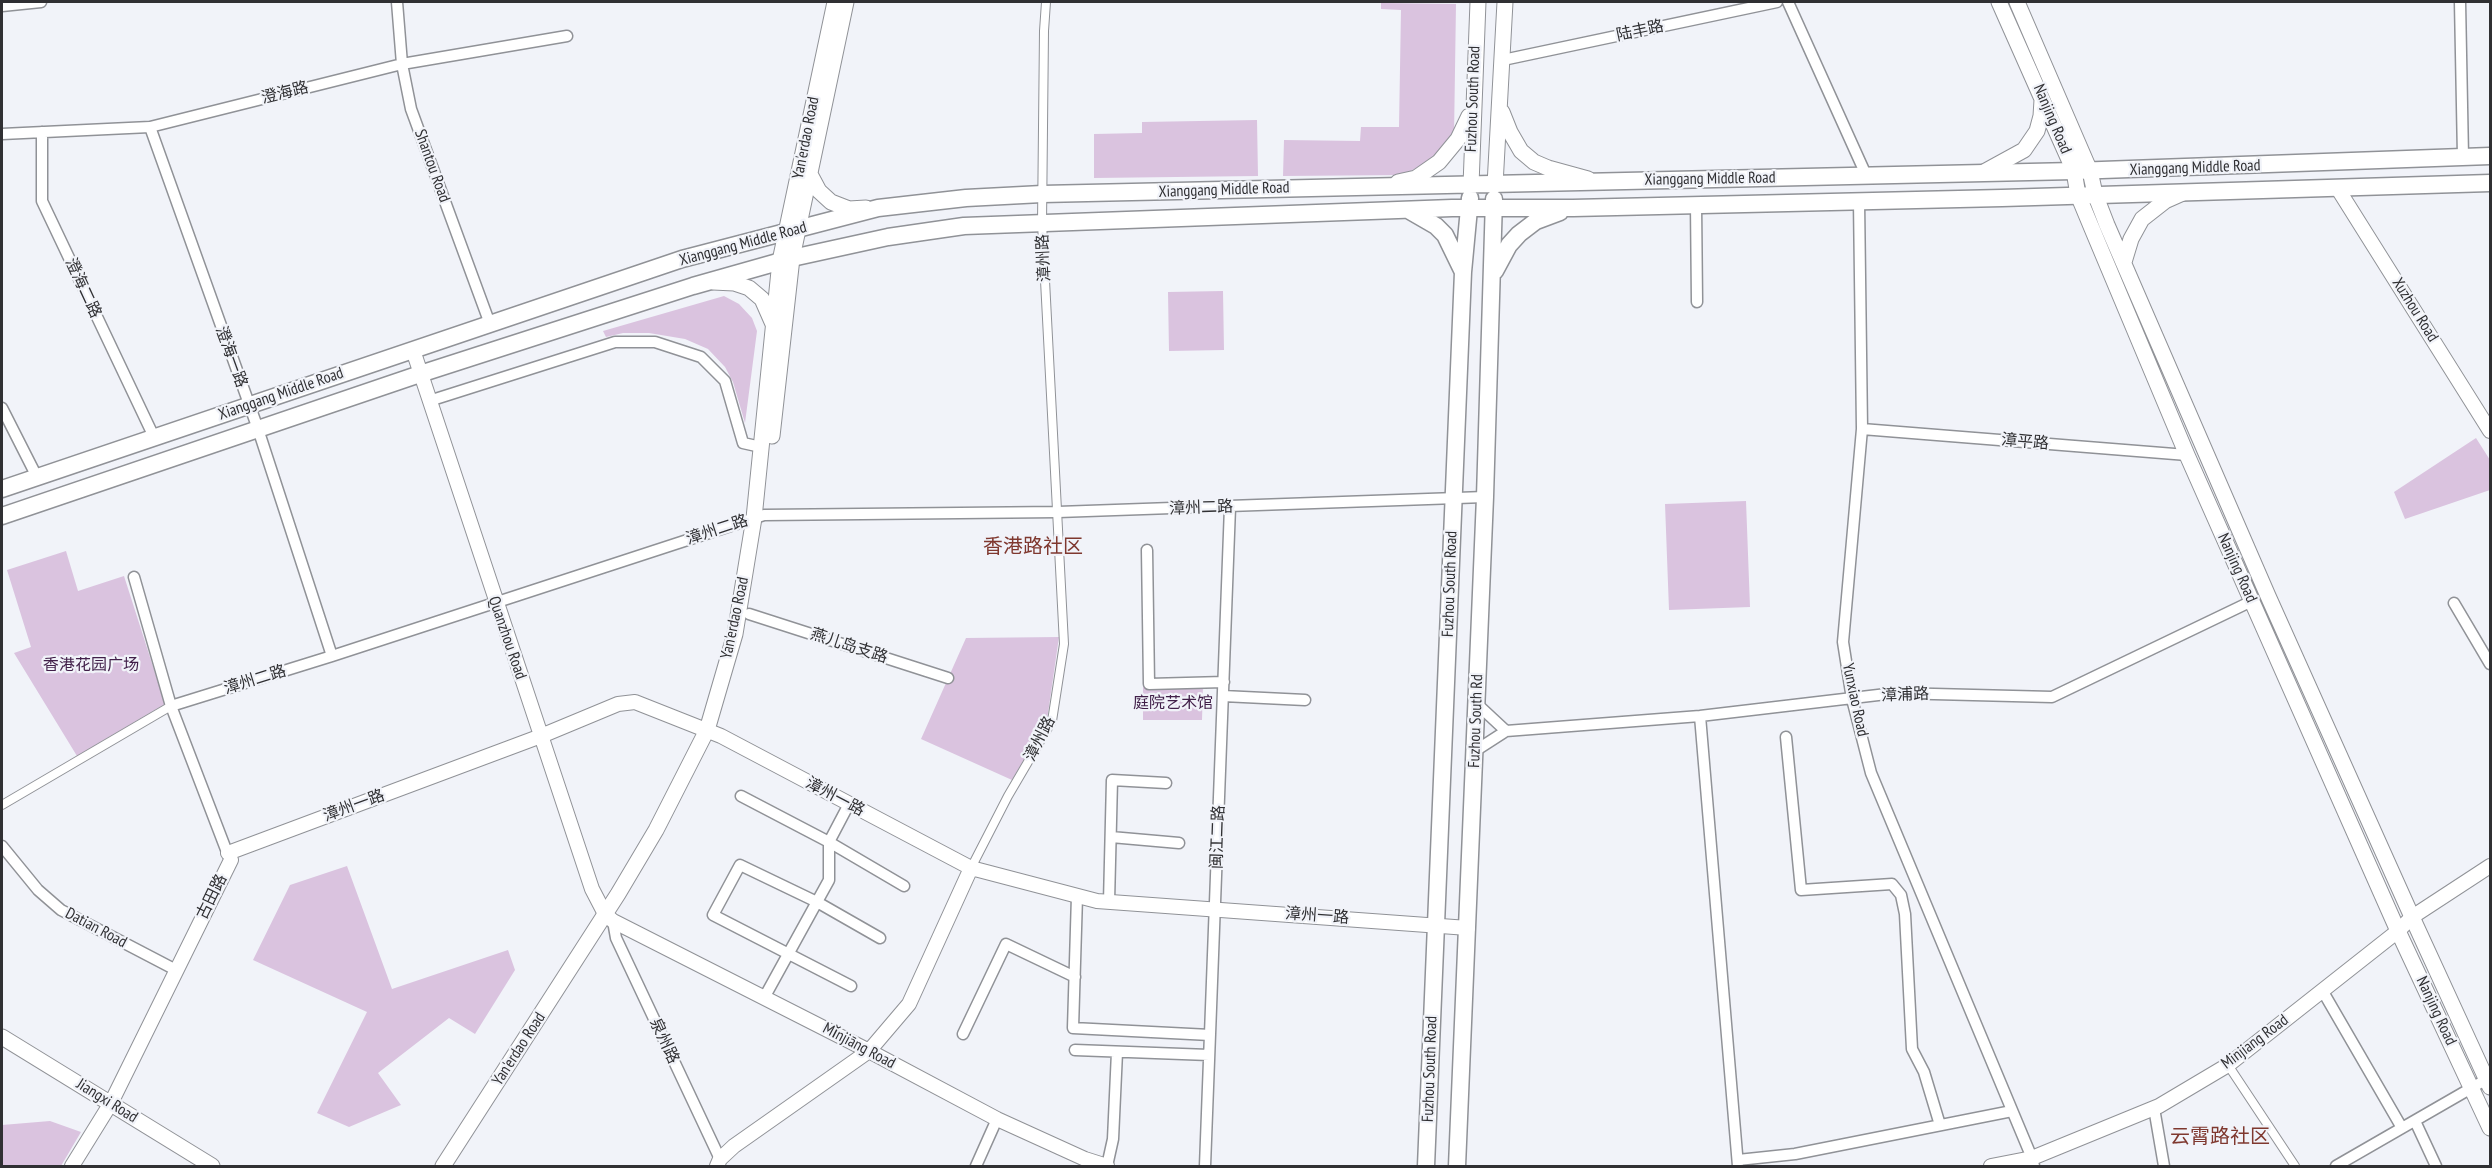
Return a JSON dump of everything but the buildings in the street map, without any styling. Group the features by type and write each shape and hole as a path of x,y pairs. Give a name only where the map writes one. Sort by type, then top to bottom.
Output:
{"main road":[{"name":"Yan'erdao Road","path":"711,731 735,634 759,516 761,447 774,327 835,2"},
{"name":"Yan'erdao Road","path":"791,231 810,176 846,2"},
{"name":"Fuzhou South Road","path":"1426,1167 1463,273 1470,208 1472,108 1478,2"},
{"name":"Fuzhou South Road","path":"1493,275 1495,185 1501,110 1505,2"},
{"name":"Nanjing Road","path":"1999,2 2042,94 2082,171"},
{"name":"Nanjing Road","path":"2017,2 2082,171 2087,194 2187,455 2398,931 2490,1128"},
{"path":"1982,173 2015,157 2031,140 2041,116 2042,94"},
{"path":"1384,185 1416,178 1438,162 1458,139 1472,108"},
{"path":"1501,110 1521,151 1534,162 1593,181"},
{"name":"Xianggang Middle Road","path":"2,489 682,260 878,208 966,198 1042,194 1384,185 1495,185 1593,181 1867,177 2490,156"},
{"path":"810,176 819,191 831,202 849,209 878,208"},
{"name":"Xianggang Middle Road","path":"2,516 420,374 707,282 786,259 888,237 964,226 1470,208 1573,208 1859,201 2490,183"},
{"path":"2124,262 2131,239 2142,219 2165,201 2186,192"},
{"name":"Nanjing Road","path":"2087,194 2124,262 2263,585 2489,1083"},
{"path":"1493,275 1509,245 1519,234 1536,220 1573,208"},
{"path":"1409,210 1436,226 1445,235 1463,273"},
{"name":"Yan'erdao Road","path":"443,1167 668,827 711,731 749,614 786,259"},
{"name":"Fuzhou South Rd","path":"1457,1167 1493,275"},
{"path":"707,282 734,283 749,288 762,299 774,327"},
{"name":"Yan'erdao Road","path":"455,1167 609,917"},
{"name":"Jiangxi Road","path":"2,1036 212,1167"}],"street":[{"path":"2,6 41,2"},
{"name":"Shantou Road","path":"397,2 402,64 411,109 490,324"},
{"name":"漳州路","path":"718,1163 734,1146 869,1051 909,1004 971,868 1008,796 1052,721 1064,644 1042,223 1046,2"},
{"name":"陆丰路","path":"1503,60 1777,2"},
{"path":"1788,2 1867,177"},
{"path":"2460,2 2463,157"},
{"name":"澄海路","path":"2,134 150,127 402,64 567,36"},
{"name":"澄海一路","path":"150,127 258,429 332,656"},
{"name":"澄海二路","path":"42,132 42,201 154,437"},
{"name":"Xuzhou Road","path":"2338,189 2490,430"},
{"name":"Yunxiao Road","path":"1859,201 1862,429 1843,642 1852,699 1871,773 2033,1162"},
{"path":"1696,204 1697,302"},
{"path":"429,401 615,342 655,342 701,357 725,381 743,443 761,447"},
{"name":"Quanzhou Road","path":"412,350 592,889 609,917"},
{"path":"2,408 37,477"},
{"name":"漳平路","path":"1862,429 2187,455"},
{"name":"漳州二路","path":"2,805 171,706 332,656 759,516 1058,512 1485,497"},
{"name":"闽江二路","path":"1205,1167 1230,507"},
{"path":"1147,550 1149,684 1224,682"},
{"name":"古田路","path":"72,1167 111,1102 229,856 171,706 134,577"},
{"name":"漳浦路","path":"1506,731 1700,716 1895,693 2052,697 2252,601"},
{"path":"2454,603 2489,659"},
{"name":"燕儿岛支路","path":"749,614 948,678"},
{"path":"1223,696 1305,700"},
{"name":"漳州一路","path":"229,856 618,704 635,702 711,731 971,868 1077,896 1109,902 1468,928"},
{"path":"1475,751 1506,731 1477,704"},
{"path":"1700,716 1738,1163 2012,1111"},
{"path":"1786,736 1801,890 1892,884 1901,895 1905,914 1912,1049 1924,1072 1940,1125"},
{"path":"1109,902 1112,780 1166,783"},
{"path":"741,796 829,842 904,886"},
{"path":"764,998 829,880 829,842 849,804"},
{"path":"1111,837 1179,843"},
{"name":"Datian Road","path":"2,846 38,890 61,910 176,970"},
{"path":"851,987 713,915 740,864 817,902 880,938"},
{"name":"Minjiang Road","path":"1991,1167 2033,1162 2154,1108 2228,1065 2398,931 2412,917 2490,866"},
{"path":"1077,896 1073,1028 1210,1035"},
{"name":"Mǐnjiāng Road","path":"609,917 997,1119 1107,1167"},
{"name":"泉州路","path":"609,917 616,938 718,1163"},
{"path":"963,1034 1006,944 1075,977"},
{"path":"2322,990 2402,1128"},
{"path":"1075,1050 1209,1056"},
{"path":"1107,1167 1113,1139 1117,1052"},
{"path":"2228,1065 2295,1167"},
{"path":"2336,1167 2472,1087 2489,1083"},
{"path":"2154,1108 2164,1167"},
{"path":"976,1167 997,1119"},
{"path":"2415,1121 2436,1167"}],"green space":[{"path":"1381,3 1456,4 1454,136 1438,155 1404,175 1283,176 1284,140 1360,141 1361,127 1399,127 1401,10 1381,9"},
{"path":"1257,120 1258,176 1094,178 1094,134 1142,133 1142,122"},
{"path":"1223,291 1224,350 1169,351 1168,292"},
{"path":"724,296 739,304 752,318 757,331 745,423 733,382 725,367 708,349 685,339 649,333 623,333 606,337 603,331"},
{"path":"2476,438 2490,460 2490,490 2405,519 2394,492"},
{"path":"1746,501 1750,607 1669,610 1665,504"},
{"name":"香港花园广场","path":"66,551 78,591 124,576 165,704 77,756 14,653 31,647 7,570"},
{"path":"1059,637 1047,720 1012,780 921,739 966,638"},
{"name":"庭院艺术馆","path":"1143,685 1203,685 1202,720 1143,720"},
{"path":"347,866 392,989 508,950 515,970 475,1034 449,1018 378,1073 401,1105 349,1127 317,1113 367,1012 253,960 290,885"},
{"path":"50,1121 81,1132 61,1166 2,1166 2,1125"}],"district":[{"name":"香港路社区","path":"1033,547"},
{"name":"云霄路社区","path":"2220,1137"}]}
